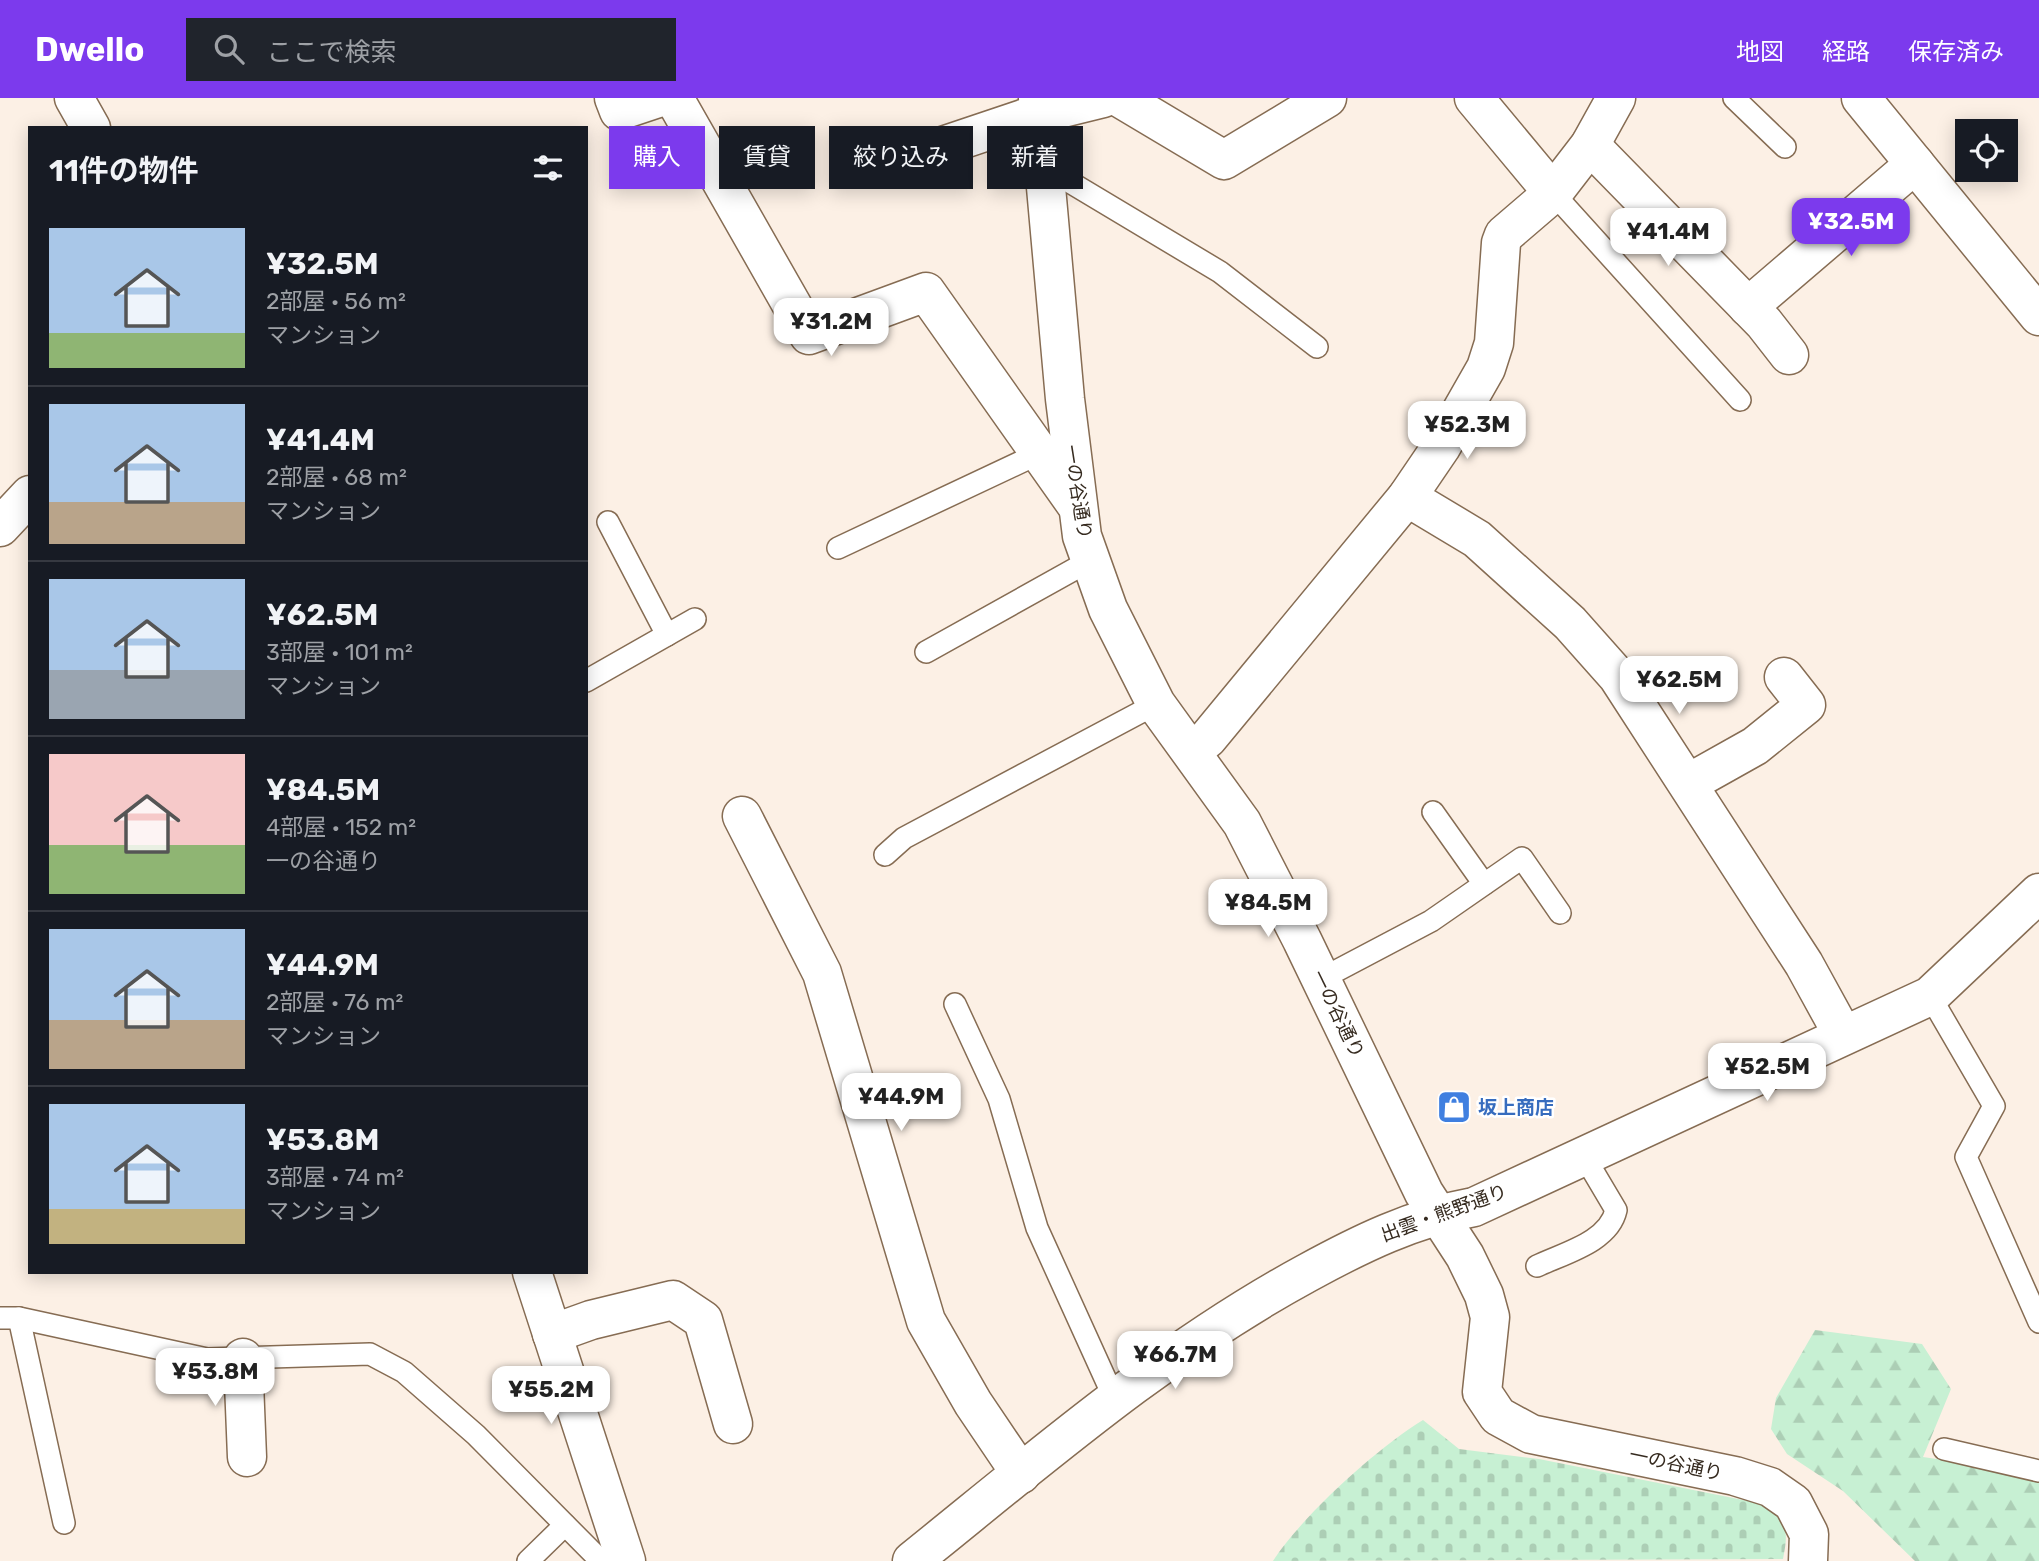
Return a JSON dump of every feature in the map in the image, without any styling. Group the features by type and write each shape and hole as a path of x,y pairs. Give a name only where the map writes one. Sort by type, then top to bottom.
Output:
{"street":[{"path":"74,98 90,126"},
{"path":"614,98 619,111 657,98"},
{"path":"674,98 809,335 926,292 1076,504"},
{"path":"973,132 1038,106 1103,98"},
{"path":"1120,98 1224,160 1327,98"},
{"path":"1474,98 1553,193"},
{"path":"1192,751 1208,738 1407,497 1441,447 1486,368 1494,343 1501,243 1504,234 1553,193 1590,145 1616,98"},
{"path":"1861,98 2039,316"},
{"name":"一の谷通り","path":"1038,106 1040,126"},
{"path":"1590,145 1748,307 1789,355"},
{"path":"1748,307 1915,163"},
{"name":"一の谷通り","path":"1045,189 1076,504 1091,560 1108,608 1156,704 1242,823 1424,1193 1465,1256 1484,1295 1490,1317 1482,1392 1497,1416 1531,1434 1735,1476 1770,1487 1793,1503 1809,1534 1808,1561"},
{"path":"0,527 28,497"},
{"path":"1407,497 1477,539 1570,623 1618,677 1804,964 1843,1035"},
{"path":"1689,783 1755,746 1805,704"},
{"path":"742,816 822,973 926,1321 973,1403 1021,1474"},
{"name":"出雲・熊野通り","path":"912,1561 1200,1335 1284,1285 1360,1244 1437,1213 1474,1207 1930,996 2039,892"},
{"path":"533,1274 626,1561"},
{"path":"552,1334 591,1320 673,1300 703,1321 733,1424"},
{"path":"243,1358 247,1457"}],"lane":[{"path":"1734,98 1785,148"},
{"path":"1081,189 1220,272 1317,347"},
{"path":"1553,193 1740,400"},
{"path":"838,548 1040,453"},
{"path":"608,522 667,635"},
{"path":"926,652 1091,560"},
{"path":"588,680 695,619"},
{"path":"885,855 904,838 1156,704"},
{"path":"1433,812 1484,884"},
{"path":"1321,979 1431,921 1522,858 1560,913"},
{"path":"1930,996 1994,1106 1966,1157 2039,1322"},
{"path":"955,1004 999,1099 1037,1228 1115,1400"},
{"path":"1537,1266 1597,1237 1609,1229 1614,1219 1616,1210 1584,1156"},
{"path":"64,1523 9,1318 207,1359 370,1354 404,1372 476,1435 601,1561"},
{"path":"1944,1449 2039,1471"},
{"path":"528,1561 565,1525"}],"green space":[{"path":"1815,1330 1922,1344 1951,1389 1923,1457 2039,1474 2039,1561 1915,1561 1843,1491 1787,1454 1771,1429 1776,1398"},
{"path":"1423,1420 1459,1449 1539,1459 1763,1504 1777,1516 1784,1527 1786,1540 1783,1559 1273,1561 1302,1524 1342,1484 1384,1448"}],"place":[{"name":"坂上商店","path":"1454,1107"}]}
